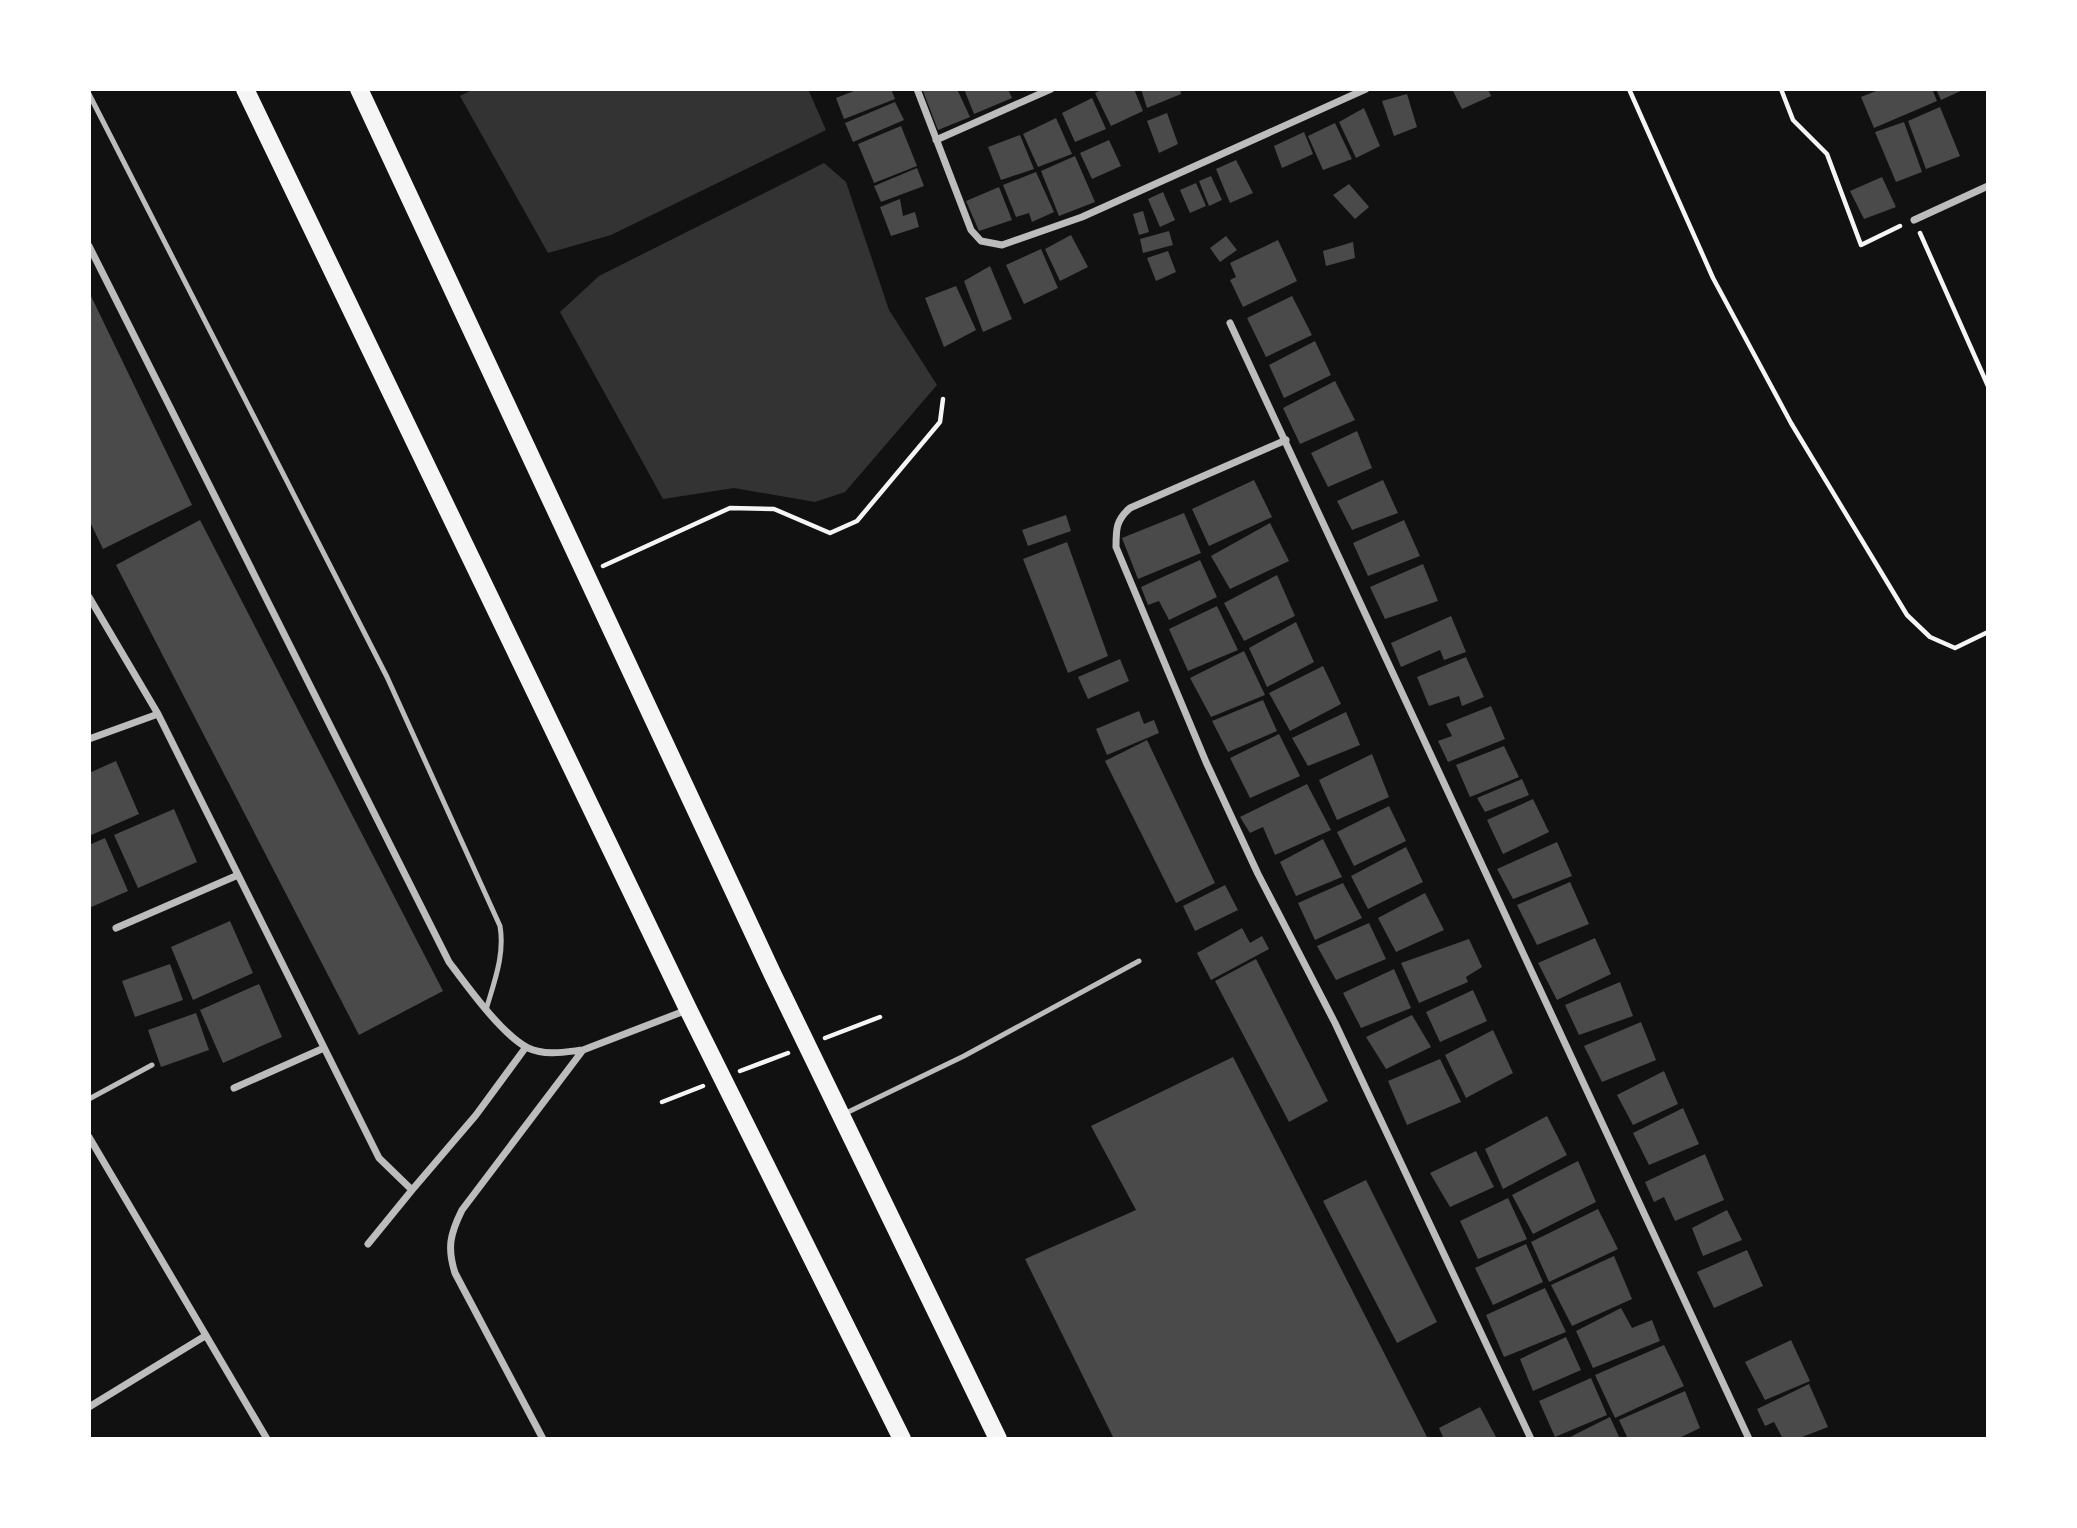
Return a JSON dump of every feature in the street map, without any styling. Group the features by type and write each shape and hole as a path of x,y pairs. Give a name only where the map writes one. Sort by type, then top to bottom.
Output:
{"main road":[{"path":"244,89 688,1009 902,1439"},
{"path":"359,89 842,1116 998,1439"}],"street":[{"path":"917,89 971,230 981,241 1002,245 1082,218 1366,89"},
{"path":"936,140 1051,89"},
{"path":"1914,220 1988,186"},
{"path":"89,246 449,962 486,1010 526,1047 556,1054 583,1050 688,1009"},
{"path":"1230,323 1749,1439"},
{"path":"1286,440 1130,508 1121,516 1115,528 1116,547 1206,762 1258,874 1335,1023 1531,1439"},
{"path":"89,597 158,714 379,1158 412,1189"},
{"path":"89,739 158,714"},
{"path":"116,928 239,874"},
{"path":"368,1244 490,1097 526,1047"},
{"path":"234,1087 324,1048"},
{"path":"543,1439 455,1273 449,1247 451,1231 461,1210 583,1050"},
{"path":"89,1137 267,1439"},
{"path":"89,1407 205,1336"}],"lane":[{"path":"89,94 387,677 500,926 503,944 486,1010"},
{"path":"842,1116 964,1056 1139,961"},
{"path":"89,1099 152,1065"}],"path":[{"path":"1629,89 1713,278 1791,423 1907,615 1930,636 1955,648 1988,632"},
{"path":"1781,89 1793,120 1826,154 1861,245 1914,220 1988,386"},
{"path":"586,574 730,508 774,509 830,533 857,521 940,422 943,399"},
{"path":"816,1042 880,1017"},
{"path":"739,1072 790,1052"},
{"path":"662,1102 713,1082"}],"shaded area":[{"path":"474,89 808,89 826,130 611,235 548,253 460,96"},
{"path":"824,163 846,182 889,310 937,385 845,492 815,502 734,488 663,499 560,312 599,276"}],"building":[{"path":"859,89 891,89 895,99 844,119 836,98"},
{"path":"957,89 970,117 938,130 923,91"},
{"path":"964,89 1008,89 1012,98 974,114"},
{"path":"1103,89 1134,89 1143,111 1111,126 1095,93"},
{"path":"1141,89 1180,89 1181,94 1147,108"},
{"path":"1452,89 1488,89 1491,96 1462,109"},
{"path":"1881,89 1932,89 1937,101 1874,128 1861,97"},
{"path":"1936,89 1965,89 1941,100"},
{"path":"1407,94 1417,127 1394,136 1382,101"},
{"path":"1092,98 1106,129 1075,142 1062,113"},
{"path":"895,102 904,120 853,142 845,123"},
{"path":"1940,107 1960,156 1926,169 1908,121"},
{"path":"1364,108 1380,146 1356,158 1339,122"},
{"path":"1167,113 1178,144 1159,153 1147,121"},
{"path":"1056,118 1072,154 1038,167 1023,134"},
{"path":"1904,122 1922,172 1896,182 1875,132"},
{"path":"1335,123 1352,159 1323,170 1308,136"},
{"path":"901,126 917,166 874,183 858,144"},
{"path":"1304,132 1313,154 1282,168 1274,146"},
{"path":"1020,135 1034,169 1001,180 988,147"},
{"path":"1109,140 1121,166 1092,179 1080,153"},
{"path":"1075,156 1095,202 1059,216 1041,171"},
{"path":"1236,160 1253,193 1230,203 1216,169"},
{"path":"917,168 924,186 881,202 874,186"},
{"path":"1036,172 1054,212 1032,222 1029,213 1016,217 1003,185"},
{"path":"1211,176 1222,200 1209,206 1199,181"},
{"path":"1882,177 1896,207 1864,219 1850,191"},
{"path":"1196,183 1206,206 1190,213 1180,190"},
{"path":"1349,184 1369,207 1355,219 1333,195"},
{"path":"999,187 1012,220 979,231 966,201"},
{"path":"1163,192 1175,220 1160,227 1148,199"},
{"path":"900,199 903,216 915,212 919,227 891,236 880,207"},
{"path":"1143,211 1149,232 1139,235 1133,214"},
{"path":"1169,231 1173,245 1143,253 1140,239"},
{"path":"1071,235 1088,267 1060,281 1045,249"},
{"path":"1226,236 1237,250 1220,262 1210,248"},
{"path":"1278,240 1297,281 1243,307 1230,280 1236,277 1230,263"},
{"path":"1353,242 1355,258 1326,266 1323,251"},
{"path":"1041,249 1058,288 1024,304 1006,265"},
{"path":"1168,251 1176,272 1156,281 1147,258"},
{"path":"990,266 1012,319 983,332 964,281"},
{"path":"956,286 976,330 944,347 925,298"},
{"path":"89,292 192,505 103,549 89,520"},
{"path":"1292,296 1312,335 1266,357 1247,318"},
{"path":"1315,341 1331,375 1284,398 1269,365"},
{"path":"1335,381 1355,420 1300,444 1283,408"},
{"path":"1357,431 1372,468 1328,487 1311,453"},
{"path":"1254,480 1272,517 1209,546 1192,509"},
{"path":"1383,480 1398,513 1352,530 1337,501"},
{"path":"1184,513 1201,553 1138,579 1122,538"},
{"path":"1066,515 1071,531 1028,546 1022,530"},
{"path":"200,520 443,991 359,1035 116,565"},
{"path":"1404,520 1420,556 1368,576 1353,543"},
{"path":"1270,523 1289,561 1230,589 1211,556"},
{"path":"1067,542 1108,656 1068,673 1023,559"},
{"path":"1200,560 1217,597 1169,620 1159,601 1148,605 1141,587"},
{"path":"1423,564 1438,601 1385,619 1370,587"},
{"path":"1277,575 1295,616 1244,641 1224,603"},
{"path":"1217,606 1238,650 1188,671 1169,629"},
{"path":"1451,616 1466,652 1444,660 1440,650 1401,667 1391,643"},
{"path":"1296,622 1314,662 1267,687 1249,648"},
{"path":"1244,651 1265,695 1211,717 1190,678"},
{"path":"1466,657 1484,697 1462,706 1459,696 1429,706 1417,677"},
{"path":"1120,659 1129,681 1088,699 1078,677"},
{"path":"1323,666 1341,704 1290,731 1269,693"},
{"path":"1263,700 1277,731 1228,752 1212,721"},
{"path":"1491,706 1505,739 1448,762 1438,741 1452,736 1446,724"},
{"path":"1139,711 1144,724 1154,720 1159,733 1107,755 1096,729"},
{"path":"1346,712 1360,745 1308,766 1292,738"},
{"path":"1279,734 1300,776 1250,798 1230,758"},
{"path":"1147,740 1215,883 1176,903 1105,761"},
{"path":"1504,746 1519,777 1470,797 1456,765"},
{"path":"1372,754 1389,797 1337,820 1319,780"},
{"path":"116,761 139,814 89,836 89,773"},
{"path":"1522,779 1529,795 1485,812 1477,798"},
{"path":"1307,784 1331,830 1275,855 1263,827 1250,833 1240,817"},
{"path":"1533,799 1549,832 1503,854 1487,820"},
{"path":"1389,806 1406,841 1354,866 1337,832"},
{"path":"174,809 197,862 138,888 114,835"},
{"path":"105,838 128,891 89,908 89,845"},
{"path":"1323,839 1342,877 1296,896 1280,862"},
{"path":"1557,842 1572,876 1513,899 1497,869"},
{"path":"1406,847 1423,882 1368,909 1351,876"},
{"path":"1570,882 1589,924 1537,945 1517,905"},
{"path":"1343,883 1362,918 1315,940 1298,903"},
{"path":"1225,885 1238,910 1195,931 1183,906"},
{"path":"1425,893 1444,930 1396,952 1378,918"},
{"path":"230,921 253,973 193,1000 171,947"},
{"path":"1369,923 1386,959 1336,980 1317,946"},
{"path":"1242,928 1250,943 1262,936 1269,949 1211,980 1197,953"},
{"path":"1595,938 1611,974 1557,1000 1538,963"},
{"path":"1469,939 1482,967 1466,977 1468,982 1419,1003 1401,963"},
{"path":"1256,959 1328,1101 1289,1122 1215,981"},
{"path":"170,964 183,1000 135,1017 122,981"},
{"path":"1394,969 1411,1008 1361,1028 1343,993"},
{"path":"1620,982 1633,1016 1579,1035 1565,1005"},
{"path":"259,984 282,1037 223,1063 200,1010"},
{"path":"1473,990 1487,1021 1440,1042 1426,1012"},
{"path":"196,1013 209,1050 161,1067 148,1030"},
{"path":"1412,1015 1431,1047 1386,1069 1366,1037"},
{"path":"1641,1022 1656,1060 1602,1082 1584,1046"},
{"path":"1493,1030 1513,1073 1466,1098 1445,1055"},
{"path":"1233,1057 1428,1439 1114,1439 1025,1259 1136,1210 1091,1126"},
{"path":"1440,1059 1461,1102 1407,1125 1388,1081"},
{"path":"1664,1071 1678,1104 1633,1125 1617,1095"},
{"path":"1683,1108 1699,1144 1649,1165 1633,1133"},
{"path":"1547,1116 1567,1155 1503,1189 1485,1149"},
{"path":"1476,1151 1494,1187 1450,1207 1430,1173"},
{"path":"1705,1154 1724,1200 1675,1221 1664,1197 1654,1202 1645,1182"},
{"path":"1578,1161 1596,1202 1533,1234 1512,1195"},
{"path":"1366,1180 1437,1322 1397,1343 1323,1201"},
{"path":"1508,1198 1527,1239 1478,1259 1460,1221"},
{"path":"1598,1209 1618,1249 1549,1282 1531,1242"},
{"path":"1727,1210 1742,1240 1703,1256 1692,1228"},
{"path":"1526,1244 1543,1282 1493,1305 1475,1268"},
{"path":"1747,1250 1763,1286 1714,1308 1697,1272"},
{"path":"1614,1256 1632,1299 1572,1326 1551,1285"},
{"path":"1545,1288 1566,1332 1504,1357 1486,1315"},
{"path":"1621,1308 1632,1328 1652,1320 1660,1341 1593,1368 1576,1331"},
{"path":"1566,1337 1581,1370 1533,1391 1520,1359"},
{"path":"1791,1340 1810,1381 1765,1400 1745,1362"},
{"path":"1664,1345 1684,1386 1615,1418 1595,1375"},
{"path":"1591,1378 1607,1415 1555,1437 1539,1401"},
{"path":"1809,1384 1828,1427 1797,1439 1783,1439 1774,1422 1765,1426 1757,1409"},
{"path":"1685,1391 1700,1428 1677,1439 1628,1439 1619,1420"},
{"path":"1480,1407 1497,1439 1444,1439 1439,1428"},
{"path":"1610,1417 1620,1439 1566,1439"}]}
